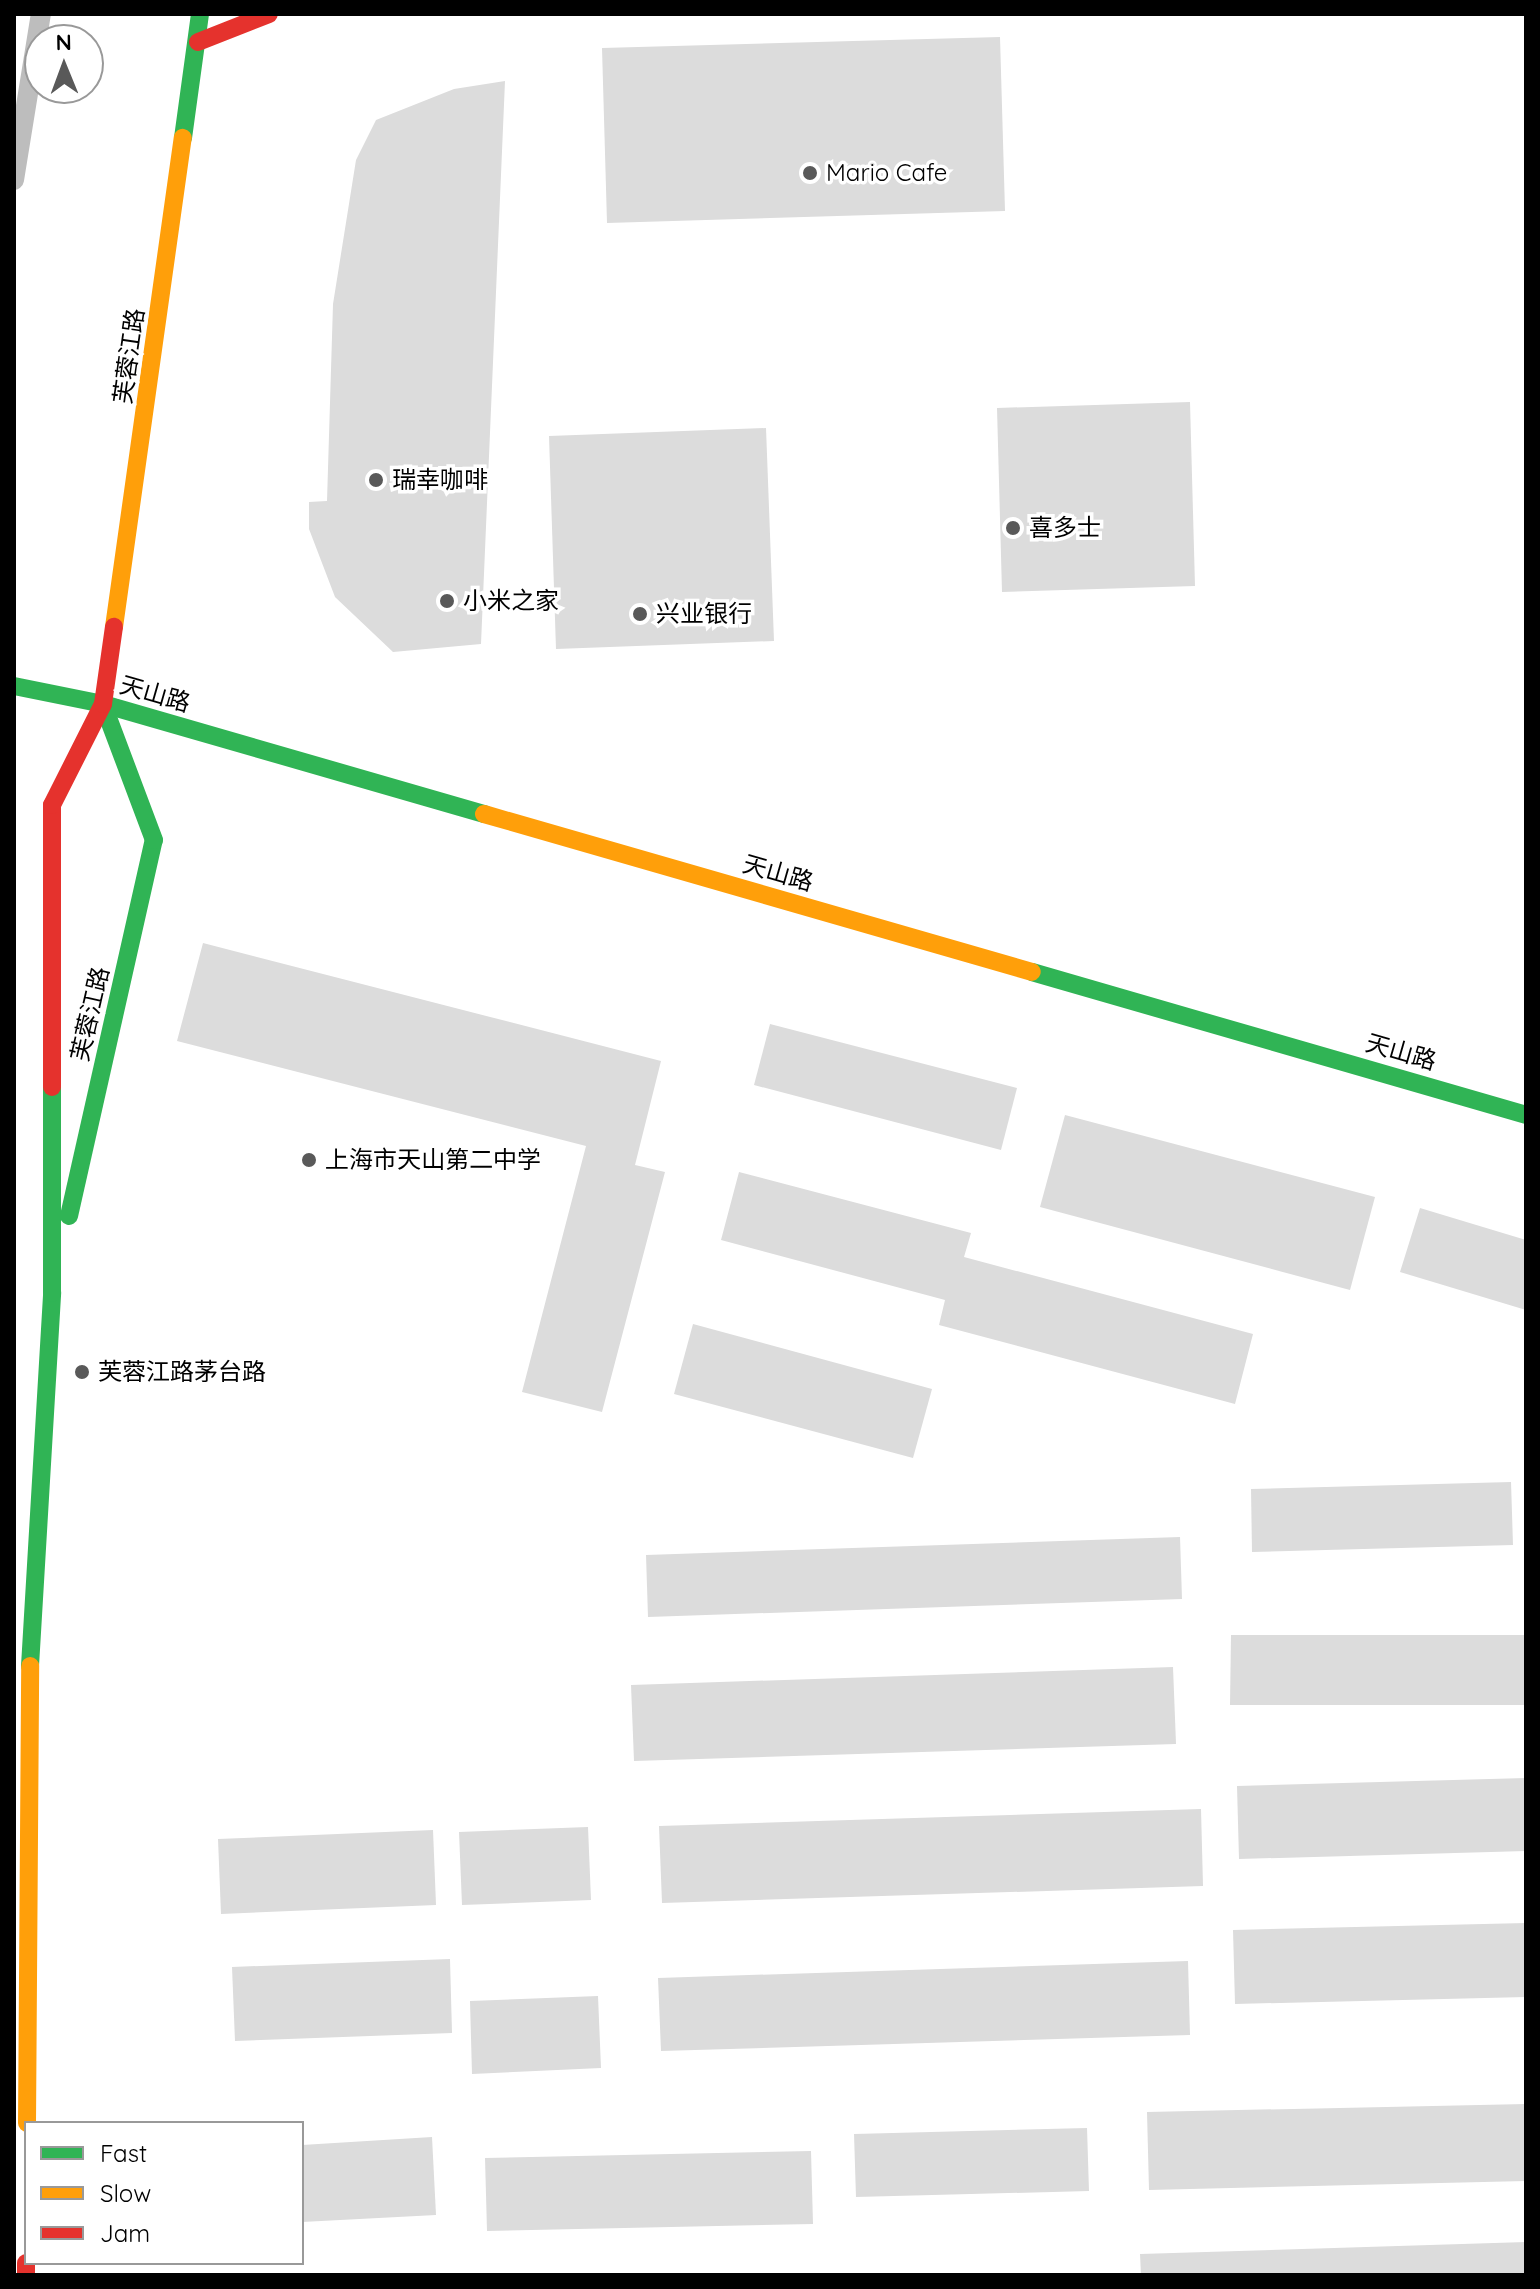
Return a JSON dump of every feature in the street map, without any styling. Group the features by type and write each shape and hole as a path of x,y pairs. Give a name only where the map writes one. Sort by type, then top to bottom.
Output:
{"street":[{"name":"芙蓉江路","path":"27,2121 20,1714 52,1293 52,805 103,704 200,14"},
{"path":"198,42 269,14"},
{"name":"天山路","path":"14,686 103,704 1526,1115"},
{"name":"芙蓉江路","path":"52,1293 154,840 103,704"}],"lane":[{"path":"14,180 41,14"}],"building":[{"path":"1000,37 1005,211 607,223 602,48"},
{"path":"505,81 481,644 393,652 335,597 309,529 309,502 327,501 333,304 356,160 376,120 454,89"},
{"path":"1190,402 1195,586 1002,592 997,408"},
{"path":"766,428 774,641 556,649 549,436"},
{"path":"203,943 661,1061 635,1165 665,1172 602,1412 522,1392 586,1146 177,1041"},
{"path":"770,1024 1017,1088 1001,1150 754,1085"},
{"path":"1065,1115 1375,1197 1350,1290 1040,1207"},
{"path":"739,1172 971,1233 964,1257 1253,1334 1235,1404 939,1325 945,1300 721,1240"},
{"path":"1420,1208 1526,1240 1526,1310 1400,1272"},
{"path":"693,1324 932,1389 913,1458 674,1394"},
{"path":"1511,1482 1513,1545 1252,1552 1251,1489"},
{"path":"1180,1537 1182,1599 648,1617 646,1555"},
{"path":"1231,1635 1526,1635 1526,1705 1230,1705"},
{"path":"1173,1667 1176,1744 634,1761 631,1685"},
{"path":"1526,1778 1526,1851 1239,1859 1237,1786"},
{"path":"1201,1809 1203,1886 662,1903 659,1826"},
{"path":"588,1827 591,1900 462,1905 459,1832"},
{"path":"433,1830 436,1905 221,1914 218,1839"},
{"path":"1526,1923 1526,1997 1235,2004 1233,1930"},
{"path":"450,1959 452,2033 235,2041 232,1967"},
{"path":"1188,1961 1190,2035 661,2051 658,1978"},
{"path":"598,1996 601,2068 472,2074 470,2001"},
{"path":"1526,2104 1526,2181 1149,2190 1147,2112"},
{"path":"1087,2128 1089,2191 856,2197 854,2134"},
{"path":"432,2137 436,2215 304,2222 304,2145"},
{"path":"811,2151 813,2224 487,2231 485,2158"},
{"path":"1526,2242 1526,2275 1141,2275 1140,2254"}],"traffic: fast":[{"path":"183,138 200,14"},
{"path":"14,686 103,704 484,814"},
{"path":"69,1216 154,840 103,704"},
{"path":"1032,972 1526,1115"},
{"path":"30,1666 52,1293 52,1087"}],"traffic: slow":[{"path":"114,627 183,138"},
{"path":"484,814 1032,972"},
{"path":"27,2121 30,1666"}],"traffic: jam":[{"path":"198,42 269,14"},
{"path":"52,1087 52,805 103,704 114,627"},
{"path":"26,2265 26,2275"}],"place":[{"name":"Mario Cafe","path":"810,173"},
{"name":"瑞幸咖啡","path":"376,480"},
{"name":"喜多士","path":"1013,528"},
{"name":"小米之家","path":"447,601"},
{"name":"兴业银行","path":"640,614"},
{"name":"上海市天山第二中学","path":"309,1160"},
{"name":"芙蓉江路茅台路","path":"82,1372"}]}
